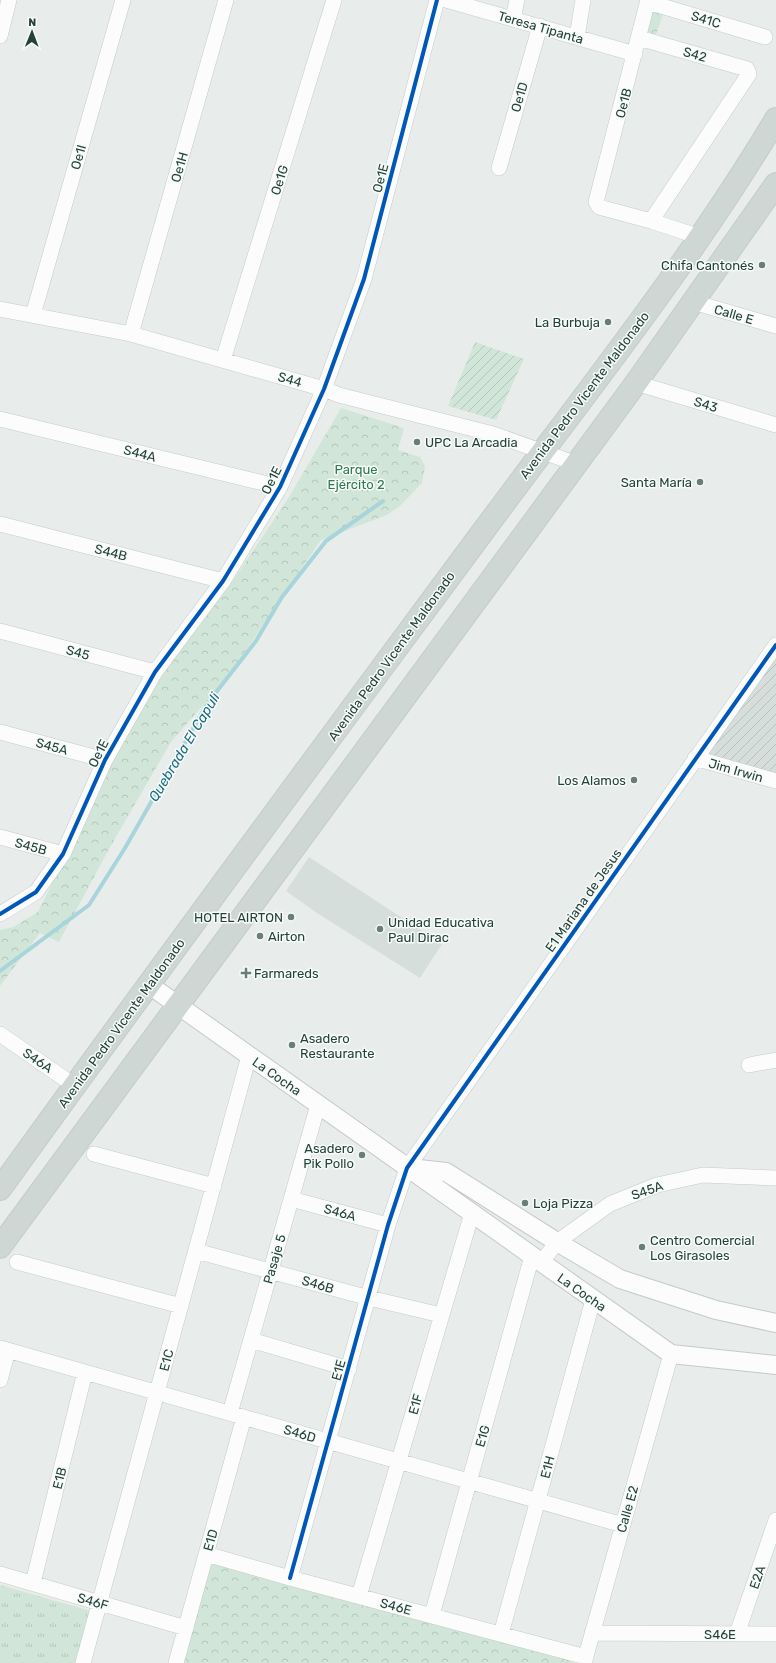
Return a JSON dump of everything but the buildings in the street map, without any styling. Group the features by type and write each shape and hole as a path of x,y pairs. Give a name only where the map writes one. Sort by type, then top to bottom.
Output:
{"main road":[{"name":"Avenida Pedro Vicente Maldonado","path":"0,1189 148,984 632,331 730,193 776,119"},
{"path":"0,1247 577,464 775,189"}],"street":[{"path":"0,36 9,0"},
{"name":"Oe1I","path":"33,315 123,0"},
{"name":"Oe1H","path":"131,334 226,0"},
{"name":"Oe1G","path":"223,360 334,0"},
{"name":"Oe1E","path":"3,911 36,892 63,854 105,760 155,672 223,581 280,487 324,389 364,279 437,0"},
{"path":"513,19 517,0"},
{"path":"577,37 584,0"},
{"name":"Teresa Tipanta","path":"454,1 635,54"},
{"name":"S41C","path":"648,1 765,37"},
{"name":"Oe1B","path":"648,1 596,202 599,206 651,221"},
{"name":"Oe1D","path":"499,168 540,26"},
{"name":"S42","path":"639,38 748,69 750,71 651,221"},
{"path":"651,221 700,237"},
{"name":"Calle E","path":"693,302 776,326"},
{"name":"S44","path":"0,309 131,334 324,389 339,395 493,434 577,464"},
{"name":"S43","path":"636,383 776,425"},
{"name":"S44A","path":"0,419 280,487"},
{"name":"S44B","path":"0,524 223,581"},
{"name":"S45","path":"0,631 155,672"},
{"name":"E1 Mariana de Jesus","path":"407,1168 776,645"},
{"name":"S45A","path":"0,732 105,760"},
{"name":"Jim Irwin","path":"695,758 776,781"},
{"name":"S45B","path":"0,837 63,854"},
{"name":"La Cocha","path":"148,984 671,1354 776,1365"},
{"name":"S46A","path":"0,1034 75,1086"},
{"name":"E1C","path":"83,1663 249,1056"},
{"path":"749,1065 776,1060"},
{"name":"Pasaje 5","path":"237,1415 251,1340 318,1105"},
{"path":"94,1154 214,1186"},
{"name":"La Cocha","path":"407,1168 446,1172 557,1242 620,1278 716,1310 776,1323"},
{"name":"E1E","path":"290,1578 388,1225 407,1168"},
{"name":"S45A","path":"537,1259 557,1242 610,1204 657,1186 702,1175 776,1178"},
{"name":"S46A","path":"291,1199 388,1225"},
{"name":"E1F","path":"359,1596 472,1213"},
{"name":"S46B","path":"196,1251 368,1298 441,1315"},
{"name":"E1G","path":"432,1615 470,1481 537,1259"},
{"path":"18,1262 181,1306"},
{"name":"E1H","path":"501,1634 593,1300"},
{"path":"251,1340 349,1369"},
{"path":"0,1380 4,1349"},
{"name":"S46D","path":"4,1349 623,1525"},
{"name":"Calle E2","path":"585,1660 671,1354"},
{"name":"E1B","path":"33,1583 85,1372"},
{"name":"E1D","path":"176,1663 206,1554 237,1415"},
{"name":"E2A","path":"737,1634 776,1520"},
{"name":"S46E","path":"206,1554 501,1634 585,1660"},
{"name":"S46F","path":"0,1574 186,1628"},
{"name":"S46E","path":"592,1633 776,1634"}],"shaded area":[{"path":"776,645 776,781 695,758"},
{"name":"Unidad Educativa Paul Dirac","path":"309,857 442,944 420,978 317,913 286,891"}],"green space":[{"path":"651,12 663,14 655,38 647,35"},
{"path":"475,342 524,359 496,420 448,406"},
{"name":"Parque Ejército 2","path":"341,408 404,428 398,450 420,457 425,466 422,483 400,506 387,515 321,540 230,674 171,742 109,849 59,942 40,933 0,986 0,930 13,927 38,912 111,764 159,676 230,585 289,497"},
{"path":"211,1562 572,1660 571,1663 183,1663"},
{"path":"0,1585 91,1611 76,1663 0,1663"}],"waterway":[{"name":"Quebrada El Capuli","path":"0,971 89,905 125,848 207,704 256,641 282,597 326,541 383,501"}],"cycle path":[{"path":"0,914 36,892 63,854 105,760 155,672 223,581 280,487 324,389 364,279 437,0"},
{"path":"290,1578 388,1225 407,1168 776,645"}],"place":[{"name":"Chifa Cantonés","path":"762,265"},
{"name":"La Burbuja","path":"608,322"},
{"name":"UPC La Arcadia","path":"417,442"},
{"name":"Santa María","path":"700,482"},
{"name":"Los Alamos","path":"634,780"},
{"name":"HOTEL AIRTON","path":"291,917"},
{"name":"Unidad Educativa Paul Dirac","path":"380,929"},
{"name":"Airton","path":"260,936"},
{"name":"Farmareds","path":"246,973"},
{"name":"Asadero Restaurante","path":"292,1045"},
{"name":"Asadero Pik Pollo","path":"362,1155"},
{"name":"Loja Pizza","path":"525,1203"},
{"name":"Centro Comercial Los Girasoles","path":"642,1247"}]}
